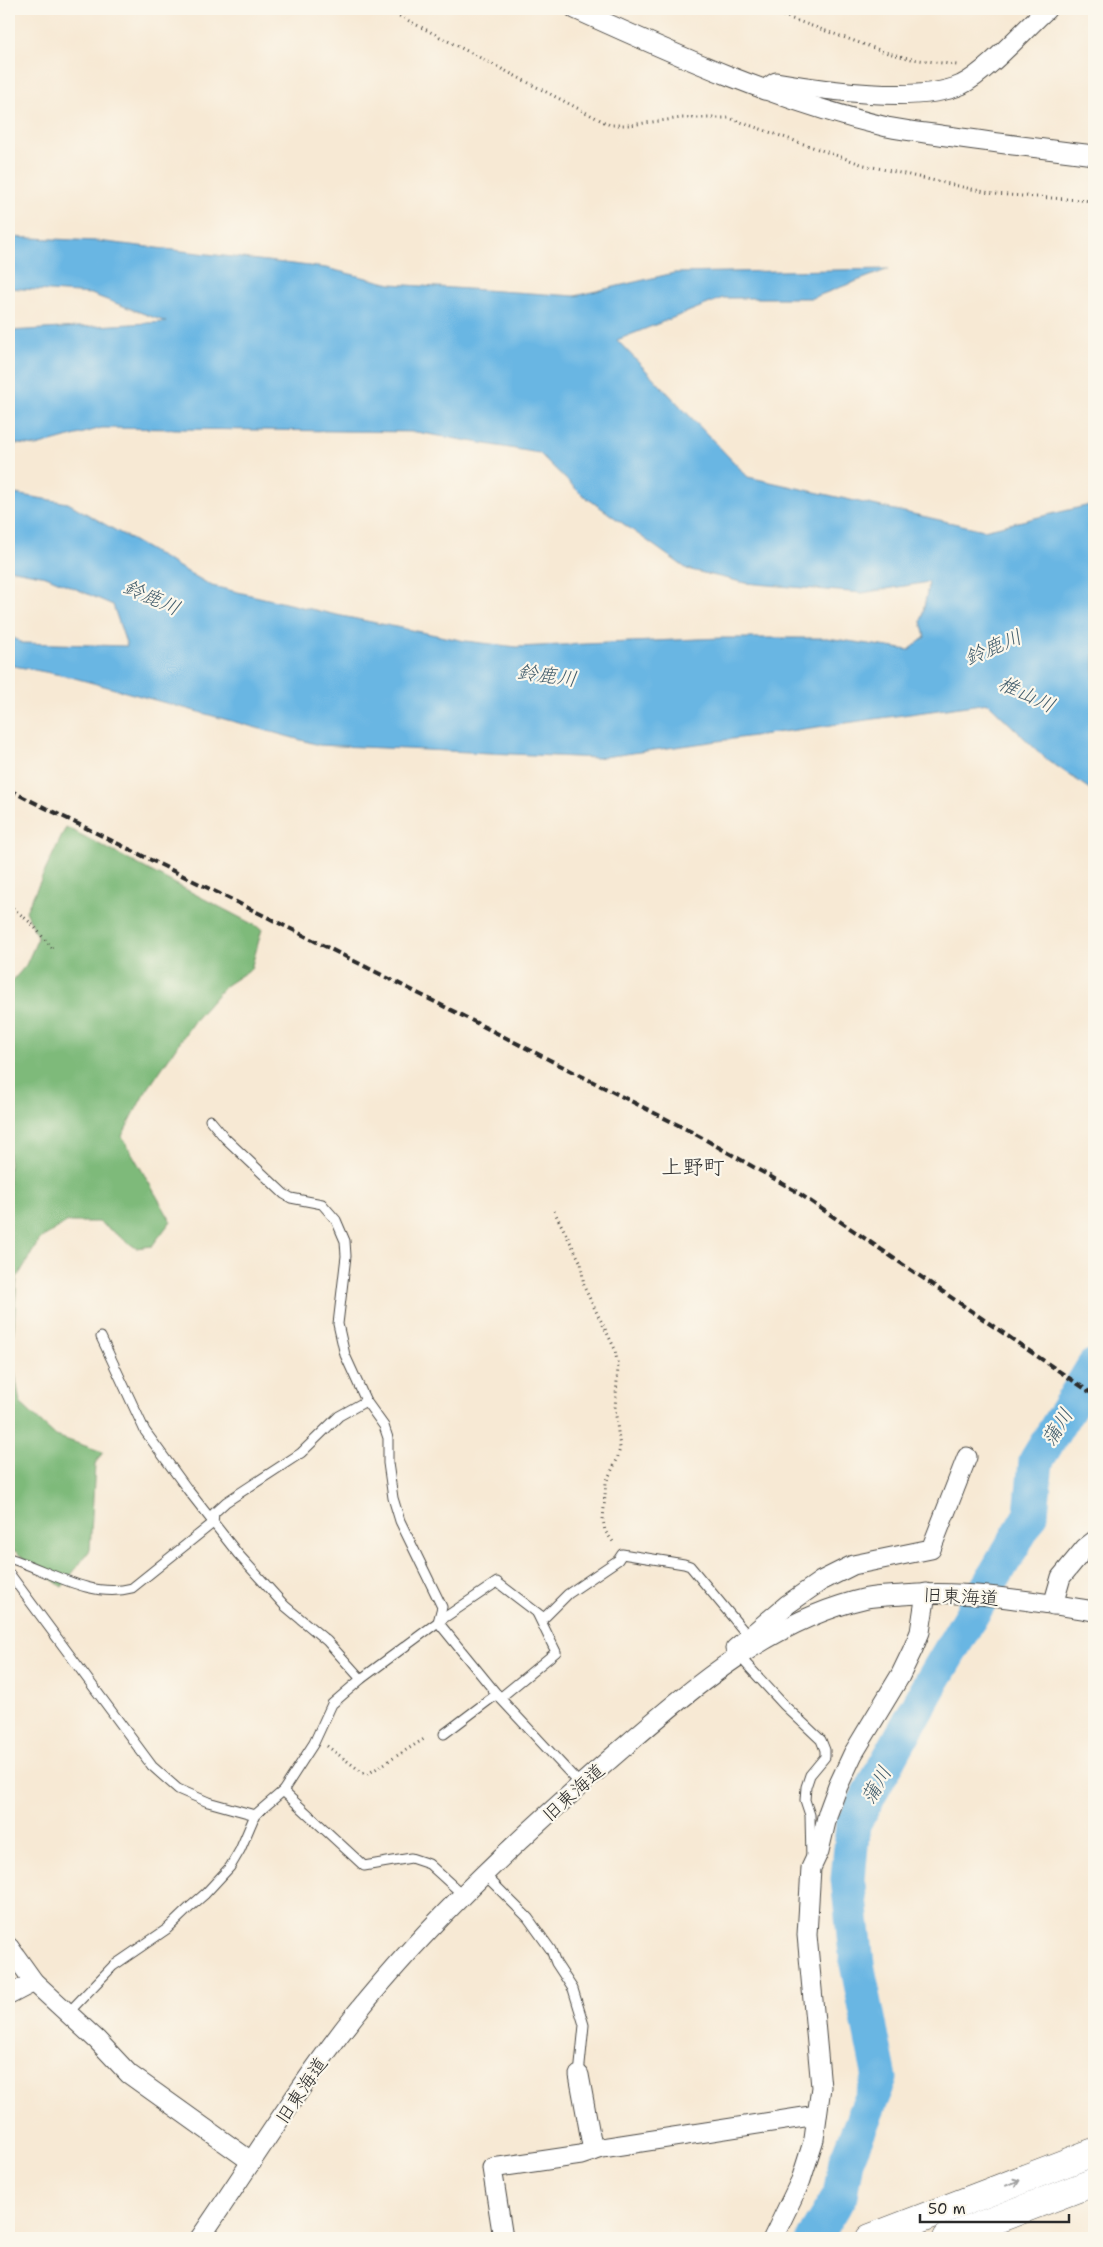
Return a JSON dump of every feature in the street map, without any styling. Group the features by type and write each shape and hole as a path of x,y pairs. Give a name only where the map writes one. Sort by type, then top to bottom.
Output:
{"highway":[{"path":"870,2238 1094,2152"},
{"path":"957,2237 1094,2182"}],"street":[{"path":"575,9 764,90 826,110 889,127 1015,146 1094,155"},
{"path":"764,90 776,82 836,92 911,93 943,90 962,84 983,69 1046,9"},
{"path":"706,1678 748,1636 821,1581 853,1565 930,1549 967,1457"},
{"path":"1053,1605 1061,1577 1085,1548 1094,1541"},
{"path":"773,2238 801,2180 814,2139 821,2087 807,1935 811,1868 819,1851 828,1813 838,1786 853,1754 900,1676 920,1632 932,1592"},
{"name":"旧東海道","path":"200,2238 313,2069 350,2021 463,1894 581,1785 706,1678 796,1622 819,1612 869,1598 932,1592 1027,1601 1094,1611"},
{"path":"9,1947 34,1982 129,2074 252,2162"},
{"path":"9,1995 34,1982"},
{"path":"579,2075 593,2151"},
{"path":"503,2238 492,2168 580,2155 602,2148 817,2115"}],"lane":[{"path":"210,1120 225,1138 284,1194 291,1198 322,1204 336,1220 346,1241 338,1324 345,1355 366,1400 384,1426 388,1438 388,1462 394,1498 407,1536 442,1607 438,1622"},
{"path":"101,1337 145,1431 213,1523 285,1606 327,1641 361,1679"},
{"path":"9,1558 60,1580 102,1590 119,1591 132,1588 213,1523 214,1513 226,1502 301,1453 339,1416 366,1400"},
{"path":"68,2013 113,1966 167,1929 230,1868 255,1815 283,1790 314,1742 332,1704 361,1679 438,1622 497,1582 544,1618 568,1594 618,1560 622,1554 690,1566 748,1636"},
{"path":"9,1573 152,1766 178,1789 208,1802 255,1815"},
{"path":"444,1734 556,1652 537,1613"},
{"path":"438,1622 498,1696 581,1785"},
{"path":"739,1656 784,1706 821,1740 825,1750 825,1757 810,1775 806,1786 805,1800 810,1815 811,1868"},
{"path":"283,1790 364,1866 411,1858 428,1864 463,1894"},
{"path":"485,1875 528,1918 551,1950 556,1963 573,1989 584,2025 579,2075"}],"path":[{"path":"386,9 610,125 630,125 682,118 729,118 864,165 994,194 1094,201"},
{"path":"764,9 888,53 912,59 983,69"},
{"path":"9,905 31,923 52,949"},
{"path":"554,1211 580,1263 584,1287 615,1349 618,1368 616,1422 620,1448 617,1460 606,1482 602,1520 605,1531 622,1554"},
{"path":"314,1742 328,1746 366,1775 424,1739"}],"green space":[{"path":"66,827 262,929 251,969 225,986 194,1021 143,1096 122,1136 171,1221 152,1246 136,1248 99,1222 67,1222 40,1239 17,1278 12,1356 20,1403 56,1436 103,1452 95,1464 90,1550 62,1587 12,1549 9,1544 9,985 26,965 38,938 26,911"}],"water":[{"path":"9,237 97,241 326,268 391,284 575,296 674,273 889,269 812,298 723,298 617,340 748,477 984,530 1094,504 1094,792 1045,758 988,703 597,758 319,745 71,677 9,665 9,635 22,643 127,646 113,605 46,576 9,569 9,493 68,503 212,586 332,614 465,641 517,647 721,638 827,638 909,650 925,637 921,622 929,582 862,593 745,583 687,569 580,493 539,453 416,432 102,428 36,446 9,443 9,331 166,322 91,294 9,288"}],"waterway":[{"name":"蒲川","path":"814,2238 840,2195 846,2161 880,2078 857,1964 848,1879 853,1824 934,1678 1031,1514 1036,1461 1094,1366"}],"railway":[{"path":"9,790 291,929 690,1131 794,1190 1094,1395"}],"district":[{"name":"上野町","path":"693,1167"}],"water label":[{"name":"鈴鹿川","path":"152,597"},
{"name":"鈴鹿川","path":"993,647"},
{"name":"鈴鹿川","path":"547,675"},
{"name":"椎山川","path":"1027,694"}]}
